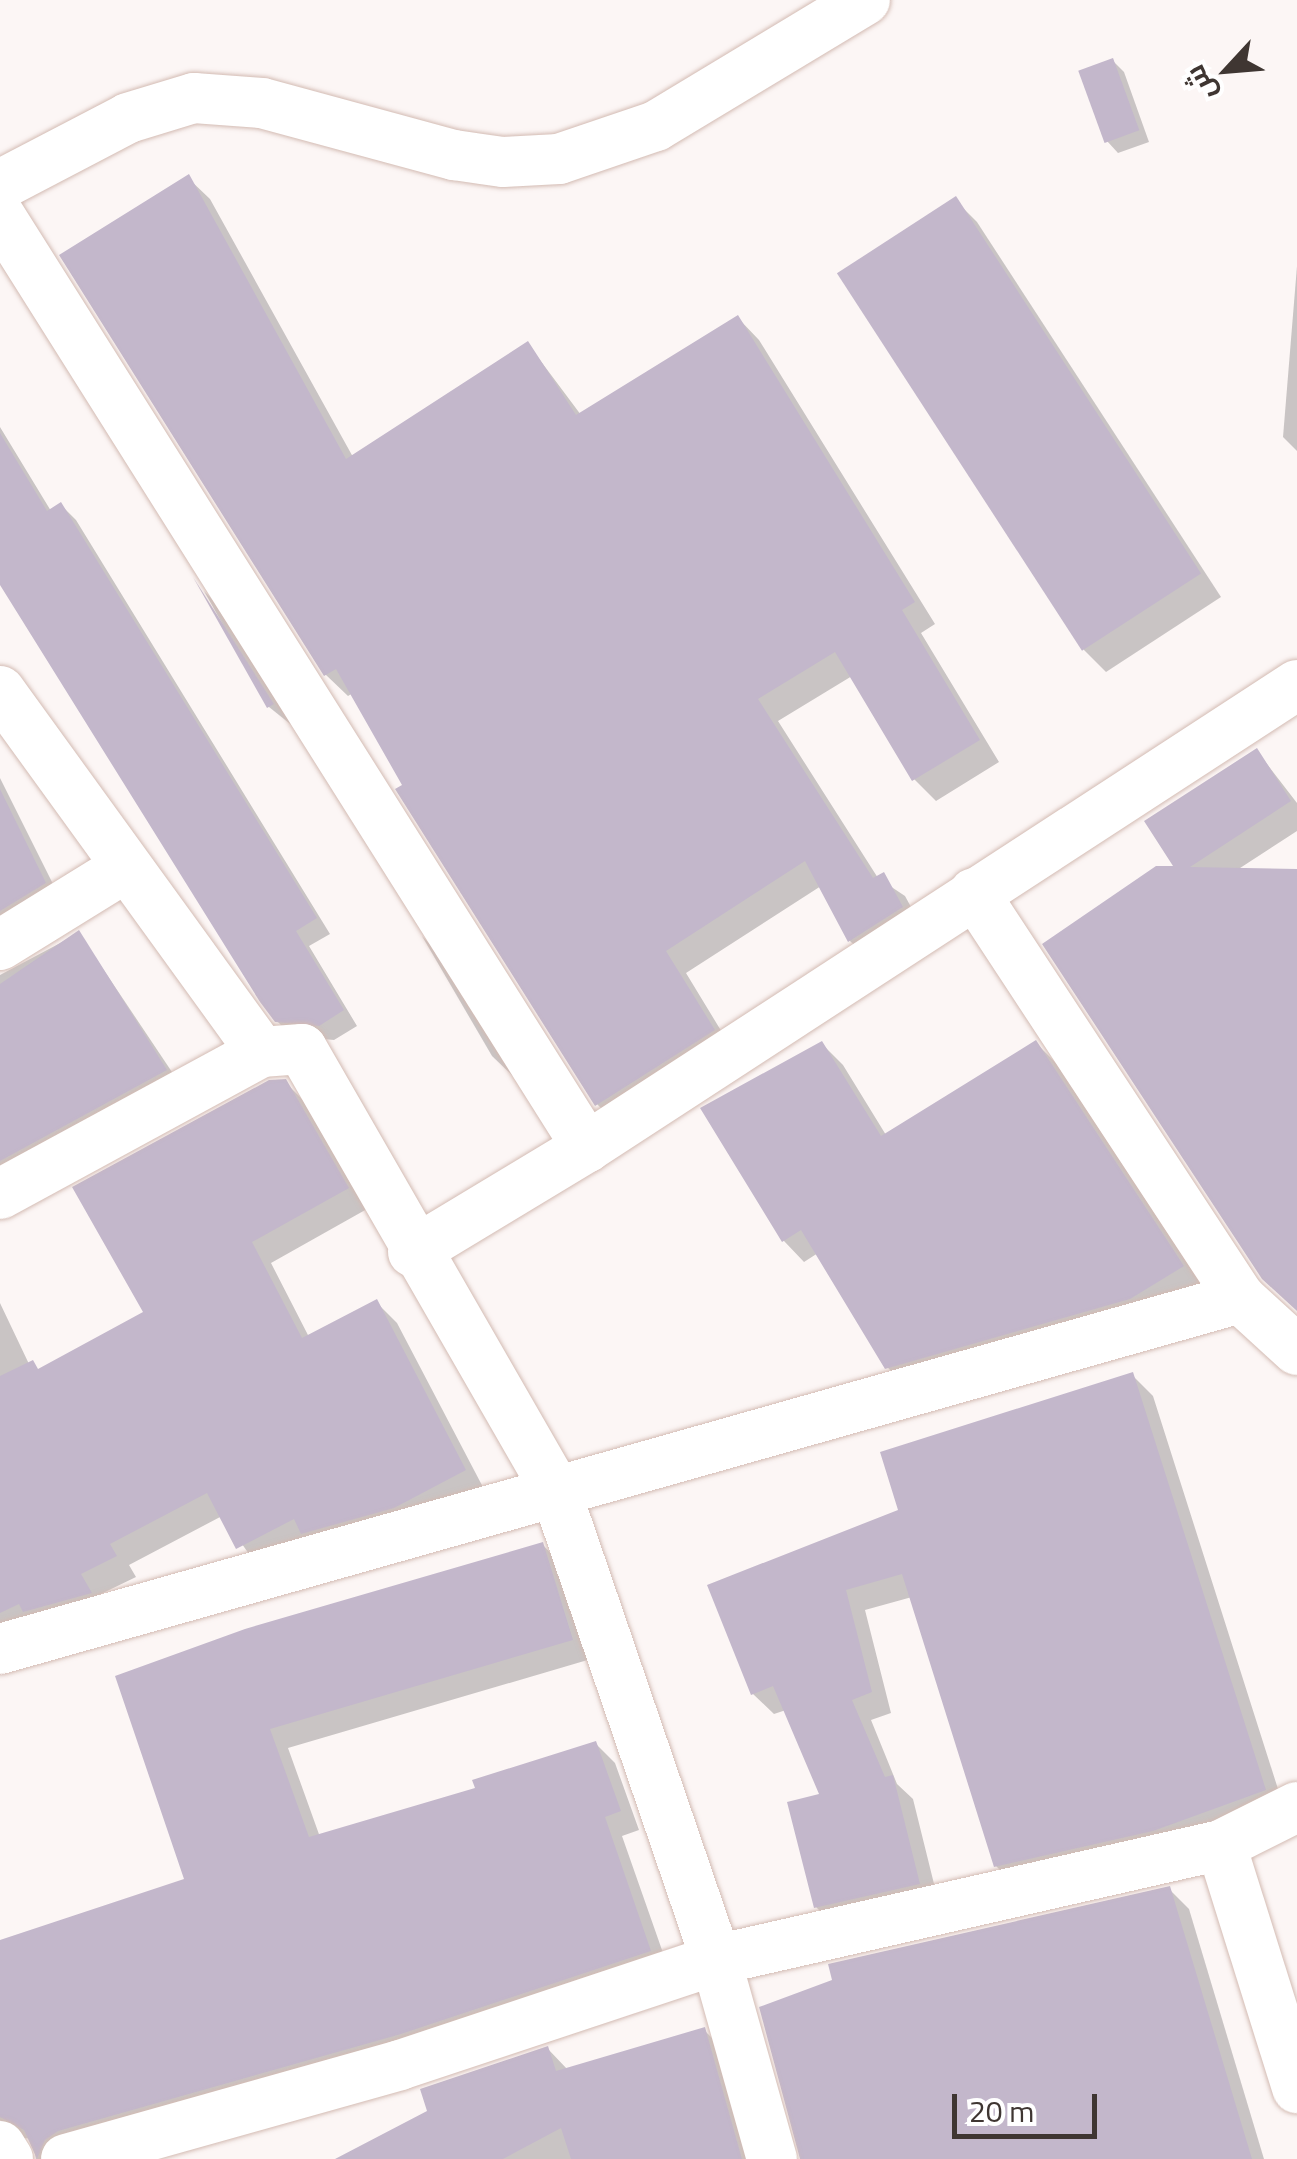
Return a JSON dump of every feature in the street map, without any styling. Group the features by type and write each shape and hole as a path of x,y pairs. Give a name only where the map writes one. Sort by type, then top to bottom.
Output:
{"street":[{"path":"0,184 128,118 194,98 262,103 454,155 503,162 558,160 656,126 865,0"},
{"path":"0,216 587,1147"},
{"path":"414,1252 587,1147 1297,685"},
{"path":"1,697 261,1052"},
{"path":"0,945 123,868"},
{"path":"974,893 1240,1298 1297,1350"},
{"path":"0,1194 261,1052 302,1049 414,1252 555,1489 716,1960 772,2159"},
{"path":"0,1649 1240,1298"},
{"path":"66,2159 366,2075 716,1960 1221,1845 1297,1807"},
{"path":"1221,1845 1297,2088"},
{"path":"0,2146 8,2159"}],"building":[{"path":"1113,58 1139,130 1105,143 1078,71"},
{"path":"189,174 346,459 528,341 576,415 738,315 915,602 902,610 980,740 912,781 835,652 758,699 873,878 884,872 903,907 848,942 805,861 666,951 715,1030 595,1106 395,789 402,785 336,669 324,676 59,255"},
{"path":"956,196 1201,573 1082,651 837,273"},
{"path":"0,433 47,511 61,502 317,918 296,931 344,1010 319,1026 275,1022 260,1002 0,585"},
{"path":"193,577 274,704 267,708"},
{"path":"1257,748 1291,801 1190,867 1297,869 1297,1311 1262,1279 1042,944 1156,866 1173,866 1144,821"},
{"path":"0,789 46,883 0,911"},
{"path":"79,930 167,1070 0,1161 0,984"},
{"path":"1036,1040 1184,1266 1130,1299 885,1369 801,1230 782,1242 700,1108 822,1041 881,1136"},
{"path":"286,1079 349,1188 252,1242 302,1338 377,1299 466,1470 394,1508 301,1534 294,1519 236,1549 207,1493 110,1544 117,1556 81,1574 92,1593 23,1612 19,1604 0,1613 0,1376 33,1360 38,1369 143,1312 72,1187 269,1080"},
{"path":"1133,1372 1266,1790 1153,1831 994,1867 902,1574 846,1590 872,1692 852,1700 885,1777 893,1775 920,1884 814,1908 787,1802 819,1794 773,1686 751,1695 707,1585 898,1510 880,1452"},
{"path":"543,1542 573,1640 270,1729 309,1837 475,1788 472,1780 596,1741 621,1811 605,1817 651,1951 401,2034 58,2131 45,2140 37,2159 24,2130 0,2117 0,1940 184,1879 115,1676 245,1629"},
{"path":"1170,1886 1252,2159 800,2159 759,2007 832,1980 828,1964"},
{"path":"705,2027 742,2159 571,2159 561,2128 503,2159 335,2159 427,2111 420,2089 548,2046 556,2071"}]}
